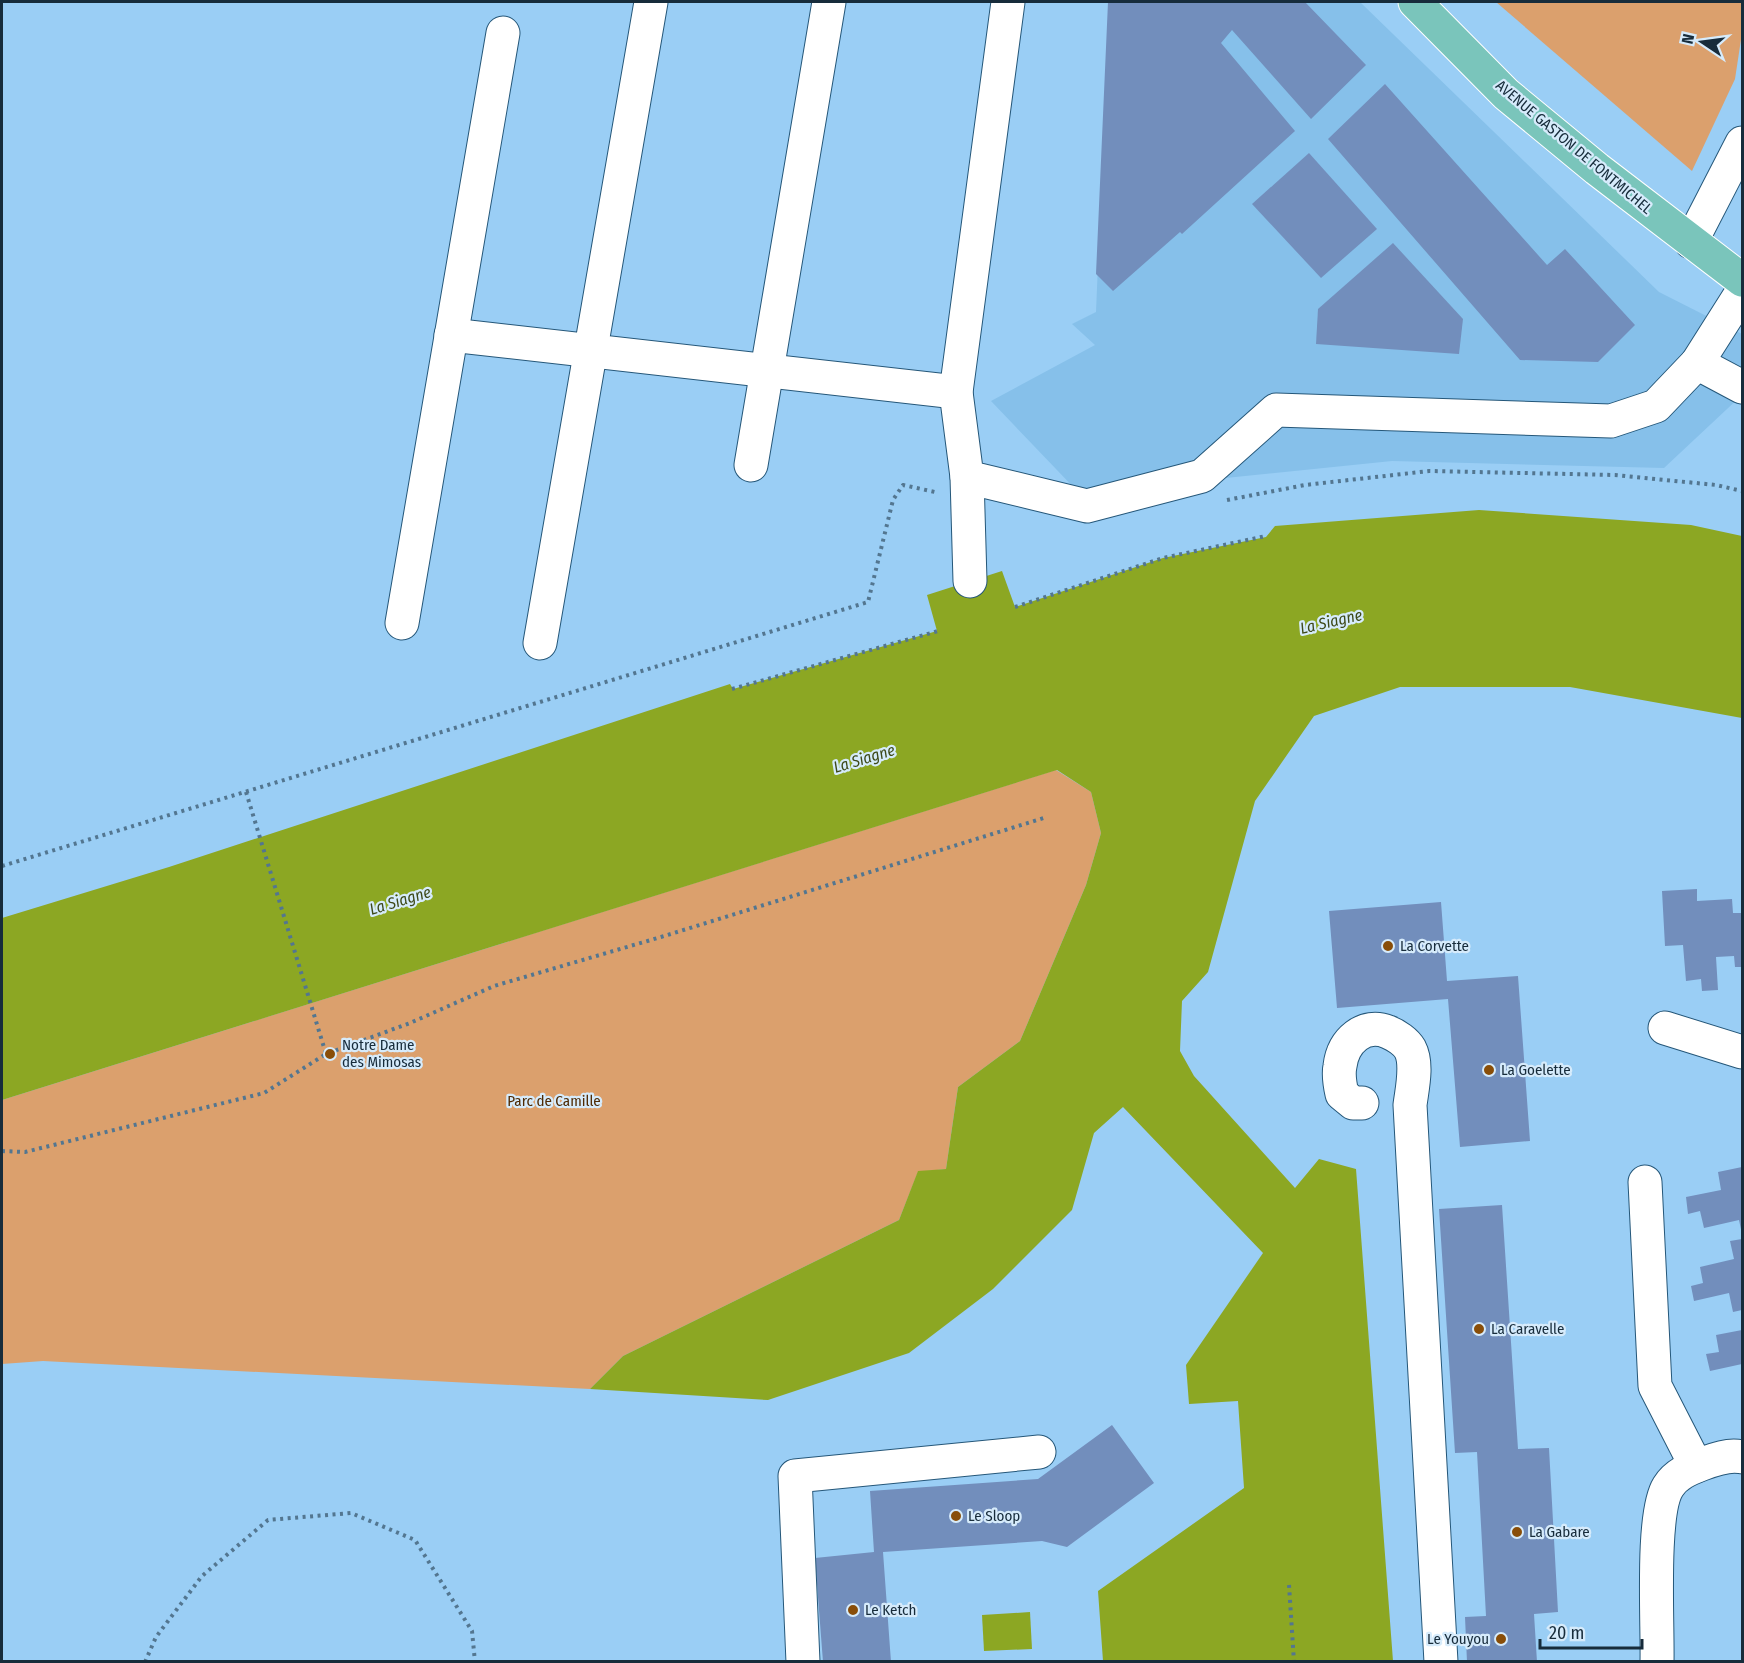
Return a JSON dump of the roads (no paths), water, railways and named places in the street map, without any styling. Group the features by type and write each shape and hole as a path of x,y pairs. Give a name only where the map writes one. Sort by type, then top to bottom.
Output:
{"main road":[{"name":"AVENUE GASTON DE FONTMICHEL","path":"1415,2 1506,94 1597,169 1743,280"}],"street":[{"path":"540,643 651,2"},
{"path":"752,465 829,2"},
{"path":"969,581 968,477 956,392 1008,2"},
{"path":"402,623 503,33"},
{"path":"1691,242 1743,143"},
{"path":"968,477 1087,506 1202,476 1276,410 1611,421 1656,406 1697,363 1743,292"},
{"path":"451,335 956,392"},
{"path":"1697,363 1743,387"},
{"path":"1665,1028 1743,1052"},
{"path":"1362,1102 1353,1103 1342,1094 1340,1066 1343,1052 1353,1037 1363,1031 1373,1029 1391,1033 1411,1050 1414,1068 1410,1105 1441,1662"},
{"path":"1646,1182 1655,1386 1696,1466"},
{"path":"803,1662 795,1476 1039,1452"},
{"path":"1657,1662 1658,1531 1661,1508 1668,1486 1685,1470 1724,1457 1735,1455 1743,1457"}],"water":[{"name":"La Siagne","path":"1479,510 1691,525 1742,536 1742,718 1570,687 1400,687 1314,716 1255,801 1208,972 1182,1001 1180,1051 1194,1076 1295,1188 1319,1159 1356,1169 1393,1661 1103,1661 1098,1591 1244,1488 1238,1401 1189,1404 1186,1365 1263,1253 1123,1107 1094,1133 1072,1210 993,1289 909,1353 768,1400 590,1389 623,1356 899,1220 918,1171 946,1169 958,1087 1020,1041 1086,885 1101,833 1091,792 1057,770 2,1100 2,918 169,867 730,684 733,689 937,631 927,595 1002,571 1015,607 1163,558 1266,537 1275,526"},
{"path":"1030,1612 1032,1649 984,1651 982,1615"}],"place":[{"name":"La Corvette","path":"1388,946"},
{"name":"Notre Dame des Mimosas","path":"330,1054"},
{"name":"La Goelette","path":"1489,1070"},
{"name":"La Caravelle","path":"1479,1329"},
{"name":"Le Sloop","path":"956,1516"},
{"name":"La Gabare","path":"1517,1532"},
{"name":"Le Ketch","path":"853,1610"},
{"name":"Le Youyou","path":"1501,1639"}],"park label":[{"name":"Parc de Camille","path":"554,1101"}]}
